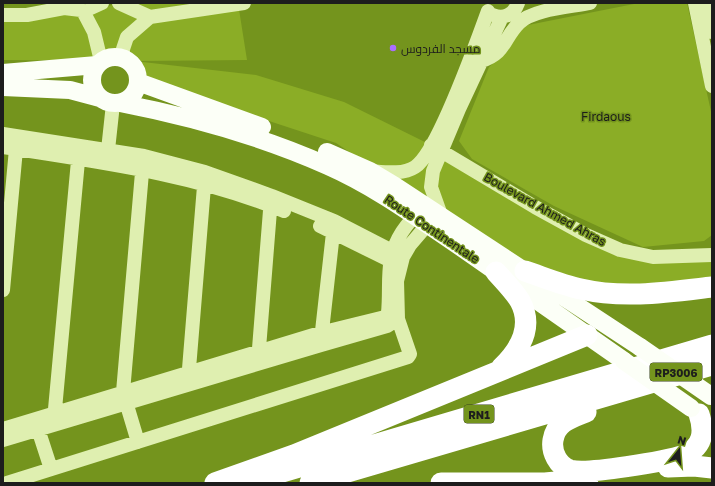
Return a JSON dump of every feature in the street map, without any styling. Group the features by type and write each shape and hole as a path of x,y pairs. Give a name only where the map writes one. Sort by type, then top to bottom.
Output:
{"highway":[{"path":"525,271 581,289 622,294 666,293 712,287"},
{"path":"496,272 520,301 524,312 525,323 524,336 520,346 514,356 497,371"},
{"path":"215,483 294,455 587,335"},
{"name":"RN1","path":"245,483 712,345"},
{"name":"RN1","path":"310,483 712,365"},
{"path":"606,396 600,404 594,408 566,420 558,427 553,438 553,449 557,459 563,467 574,471 588,471 685,455 695,449 701,441 703,430 701,415"},
{"path":"441,483 545,482 621,475 671,467 694,466 712,468"}],"main road":[{"path":"3,73 108,60 136,70 138,82 133,95 111,102 92,85 91,78 108,60"},
{"name":"Route Continentale","path":"138,82 272,130 370,171 496,272 701,415"},
{"name":"Route Continentale","path":"3,87 70,90 111,102 172,113 246,133 302,154 353,178 525,271 640,347 712,397"}],"street":[{"path":"118,3 150,17 244,3"},
{"path":"486,7 492,14 502,17 512,13 516,6 529,3"},
{"path":"481,61 496,55 520,22 533,15 590,3"},
{"path":"695,3 712,86"},
{"path":"707,3 712,32"},
{"path":"7,483 408,357 410,354 393,316 388,273 397,258 406,226 428,218 433,196 431,182 437,149 437,136 470,61 486,7"},
{"path":"3,15 30,9 89,8 99,30 108,60 123,49 127,37 150,17"},
{"path":"370,171 398,172 414,168 437,149 459,109 502,17"},
{"path":"108,157 111,102"},
{"path":"3,134 79,153"},
{"path":"3,290 9,148 79,153 108,157 143,163 205,178 271,201 334,226 397,258"},
{"name":"Boulevard Ahmed Ahras","path":"437,149 542,211 586,235 620,250 653,256 712,255"},
{"path":"54,418 79,153"},
{"path":"138,442 124,398 143,163"},
{"path":"188,379 205,178"},
{"path":"257,358 271,201"},
{"path":"321,339 334,226"},
{"path":"3,429 54,418 124,398 321,339 385,317 393,316"},
{"path":"3,440 38,429 54,418"},
{"path":"38,429 51,469"}],"green space":[{"path":"123,3 238,3 247,60 134,61 256,75 344,102 431,145 620,250 712,255 712,286 666,293 532,275 336,143 269,121 254,118 129,73 129,68 124,61 3,60 3,19 61,15"},
{"name":"Firdaous","path":"639,3 687,3 712,116 712,235 704,241 643,247 554,206 472,159 459,141 489,67 502,55 518,27"}],"place":[{"name":"مسجد الفردوس","path":"393,48"}]}
